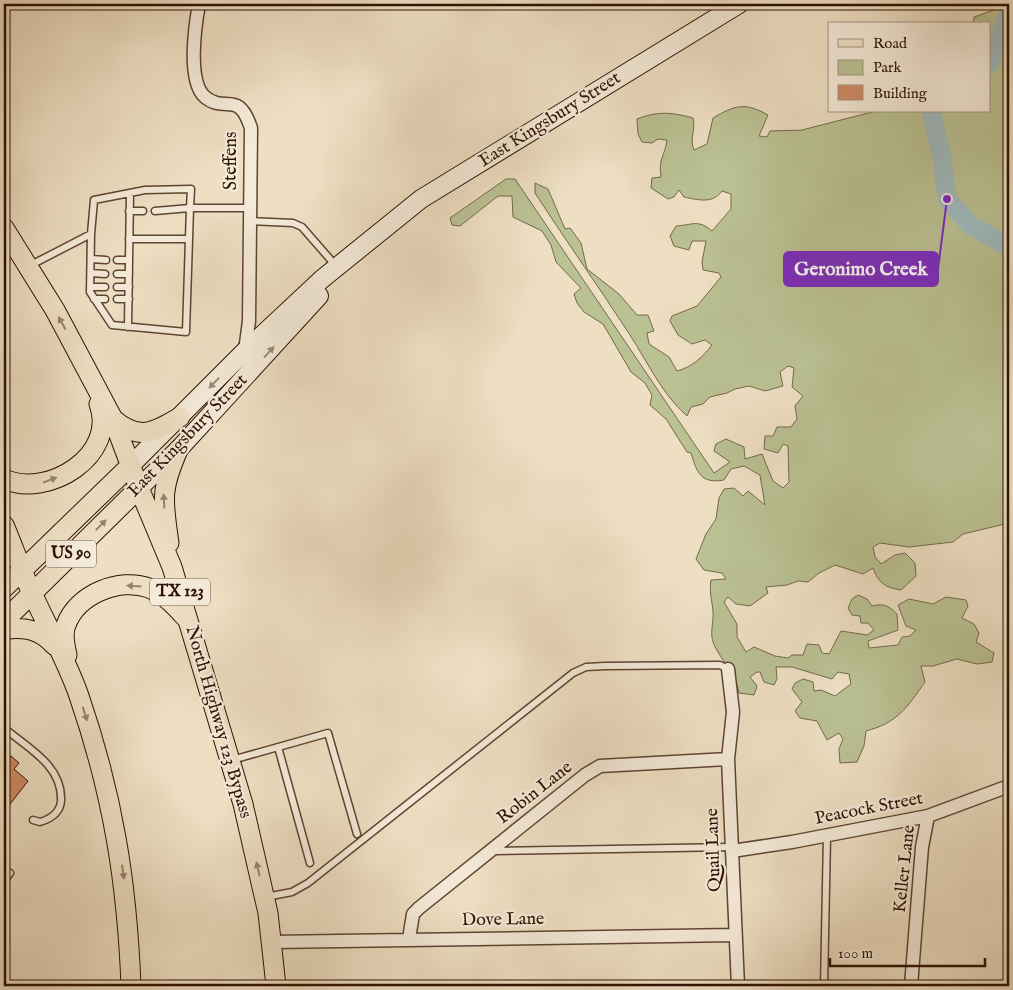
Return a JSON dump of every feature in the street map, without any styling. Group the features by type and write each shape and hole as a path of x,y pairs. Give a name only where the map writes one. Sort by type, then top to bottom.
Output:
{"main road":[{"name":"East Kingsbury Street","path":"4,588 245,351 365,243 421,199 739,4"},
{"name":"North Highway 123 Bypass","path":"4,228 77,350 114,419 130,466 172,567 243,804 265,898 276,986"},
{"name":"East Kingsbury Street","path":"4,621 178,450 260,362 365,243"},
{"path":"4,480 18,485 32,486 49,482 82,463 98,444 103,431 103,414 77,350"},
{"path":"114,419 134,433 145,433 158,430 180,417"},
{"path":"172,567 163,498 168,473 178,450"},
{"path":"4,525 32,593 78,693"},
{"path":"132,986 124,877 117,836 96,748 67,658 64,636 65,626 75,608 88,598 118,586 135,584 151,589 169,600 188,619"},
{"path":"4,630 19,628 39,632 48,637 60,652"}],"street":[{"name":"Steffens","path":"199,4 194,75 197,86 205,96 214,102 236,104 245,112 251,128 249,322 245,351"},
{"name":"Quail Lane","path":"728,669 733,712 728,759 738,986"},
{"name":"Robin Lane","path":"409,939 413,914 419,908 585,775 600,766 728,759"},
{"name":"Peacock Street","path":"732,849 827,836 928,816 1009,786"},
{"name":"Keller Lane","path":"911,986 922,847 928,816"},
{"name":"Dove Lane","path":"272,942 735,935"}],"lane":[{"path":"191,189 186,332 112,325 94,299 90,287 94,200 130,193 145,190 191,189"},
{"path":"128,327 130,193"},
{"path":"155,211 190,208 249,214 293,222 302,227 337,267"},
{"path":"129,211 143,211"},
{"path":"27,266 91,234"},
{"path":"129,238 189,239"},
{"path":"91,259 106,260"},
{"path":"117,260 129,260"},
{"path":"90,273 105,274"},
{"path":"117,274 129,274"},
{"path":"90,287 105,287"},
{"path":"117,287 129,287"},
{"path":"94,299 106,299"},
{"path":"117,299 128,299"},
{"path":"265,898 292,892 308,884 573,673 586,668 604,666 720,665 728,669"},
{"path":"4,728 48,764 57,776 61,790 60,805 55,814 40,822 33,820"},
{"path":"230,760 328,733 357,834"},
{"path":"278,747 310,863"},
{"path":"824,986 827,836"},
{"path":"490,851 732,849"},
{"path":"4,881 10,873"}],"green space":[{"path":"996,4 1009,4 1009,523 963,534 953,542 909,547 880,543 873,547 875,557 881,564 895,555 905,553 915,563 916,576 901,590 883,584 873,568 863,574 835,565 819,573 808,582 798,581 787,585 766,587 768,593 750,606 736,604 728,597 724,602 737,624 737,637 746,652 754,647 775,656 788,658 792,655 803,655 807,644 819,645 822,653 829,654 841,631 867,635 874,630 868,623 861,623 860,616 852,615 848,608 852,599 858,595 867,599 872,606 886,606 897,614 898,630 868,641 869,648 898,645 902,637 910,636 916,630 906,626 898,605 909,599 933,604 946,597 966,600 968,606 962,618 974,624 979,633 976,642 994,653 992,662 977,664 957,659 933,666 921,666 925,682 913,700 894,719 877,728 866,731 864,746 857,762 840,763 839,749 843,739 839,733 827,740 817,721 800,718 795,711 802,702 792,689 795,683 803,679 813,682 814,691 821,690 835,696 851,684 849,674 838,672 832,679 792,667 776,667 777,679 774,685 764,682 760,672 757,672 750,677 757,686 754,695 739,693 733,676 713,641 711,580 726,579 722,573 704,570 696,559 706,534 716,519 719,498 724,489 734,488 743,496 748,491 765,505 760,475 744,466 731,469 724,480 710,480 701,476 695,466 691,453 687,452 666,419 650,405 652,395 645,383 631,372 603,324 584,312 577,303 574,294 581,288 556,262 551,245 542,231 513,217 512,196 498,196 460,226 452,225 450,218 506,179 515,179 714,473 730,462 714,451 716,444 726,439 744,447 745,459 762,454 773,481 783,488 789,482 788,446 783,444 778,453 764,449 765,436 773,436 777,427 791,427 797,419 795,406 803,396 792,387 794,368 788,366 780,372 783,386 765,391 749,386 735,389 710,397 703,404 691,407 687,416 670,398 656,378 630,335 535,193 535,183 548,189 565,229 570,228 581,243 587,269 619,294 637,315 648,315 654,331 647,333 649,344 669,357 677,371 688,367 705,354 712,345 705,340 692,344 678,335 670,321 672,316 697,306 721,277 719,273 703,270 702,262 706,241 692,241 689,250 674,246 670,236 676,226 691,224 703,225 712,231 731,209 731,194 722,191 714,198 700,200 684,197 679,190 674,197 668,199 651,188 652,178 661,177 661,161 667,140 658,139 652,143 642,142 638,134 637,119 665,113 693,118 692,142 694,150 707,144 713,118 728,110 740,107 753,108 768,115 759,136 767,137 770,131 802,130 872,112 990,112 990,22 973,22 974,17 994,10"}],"building":[{"path":"11,756 19,763 14,769 28,781 4,812 4,765"}],"waterway":[{"path":"990,62 1009,13"},
{"path":"931,112 942,158 947,199 970,225 1009,247"}],"place":[{"name":"Geronimo Creek","path":"947,199"}]}
